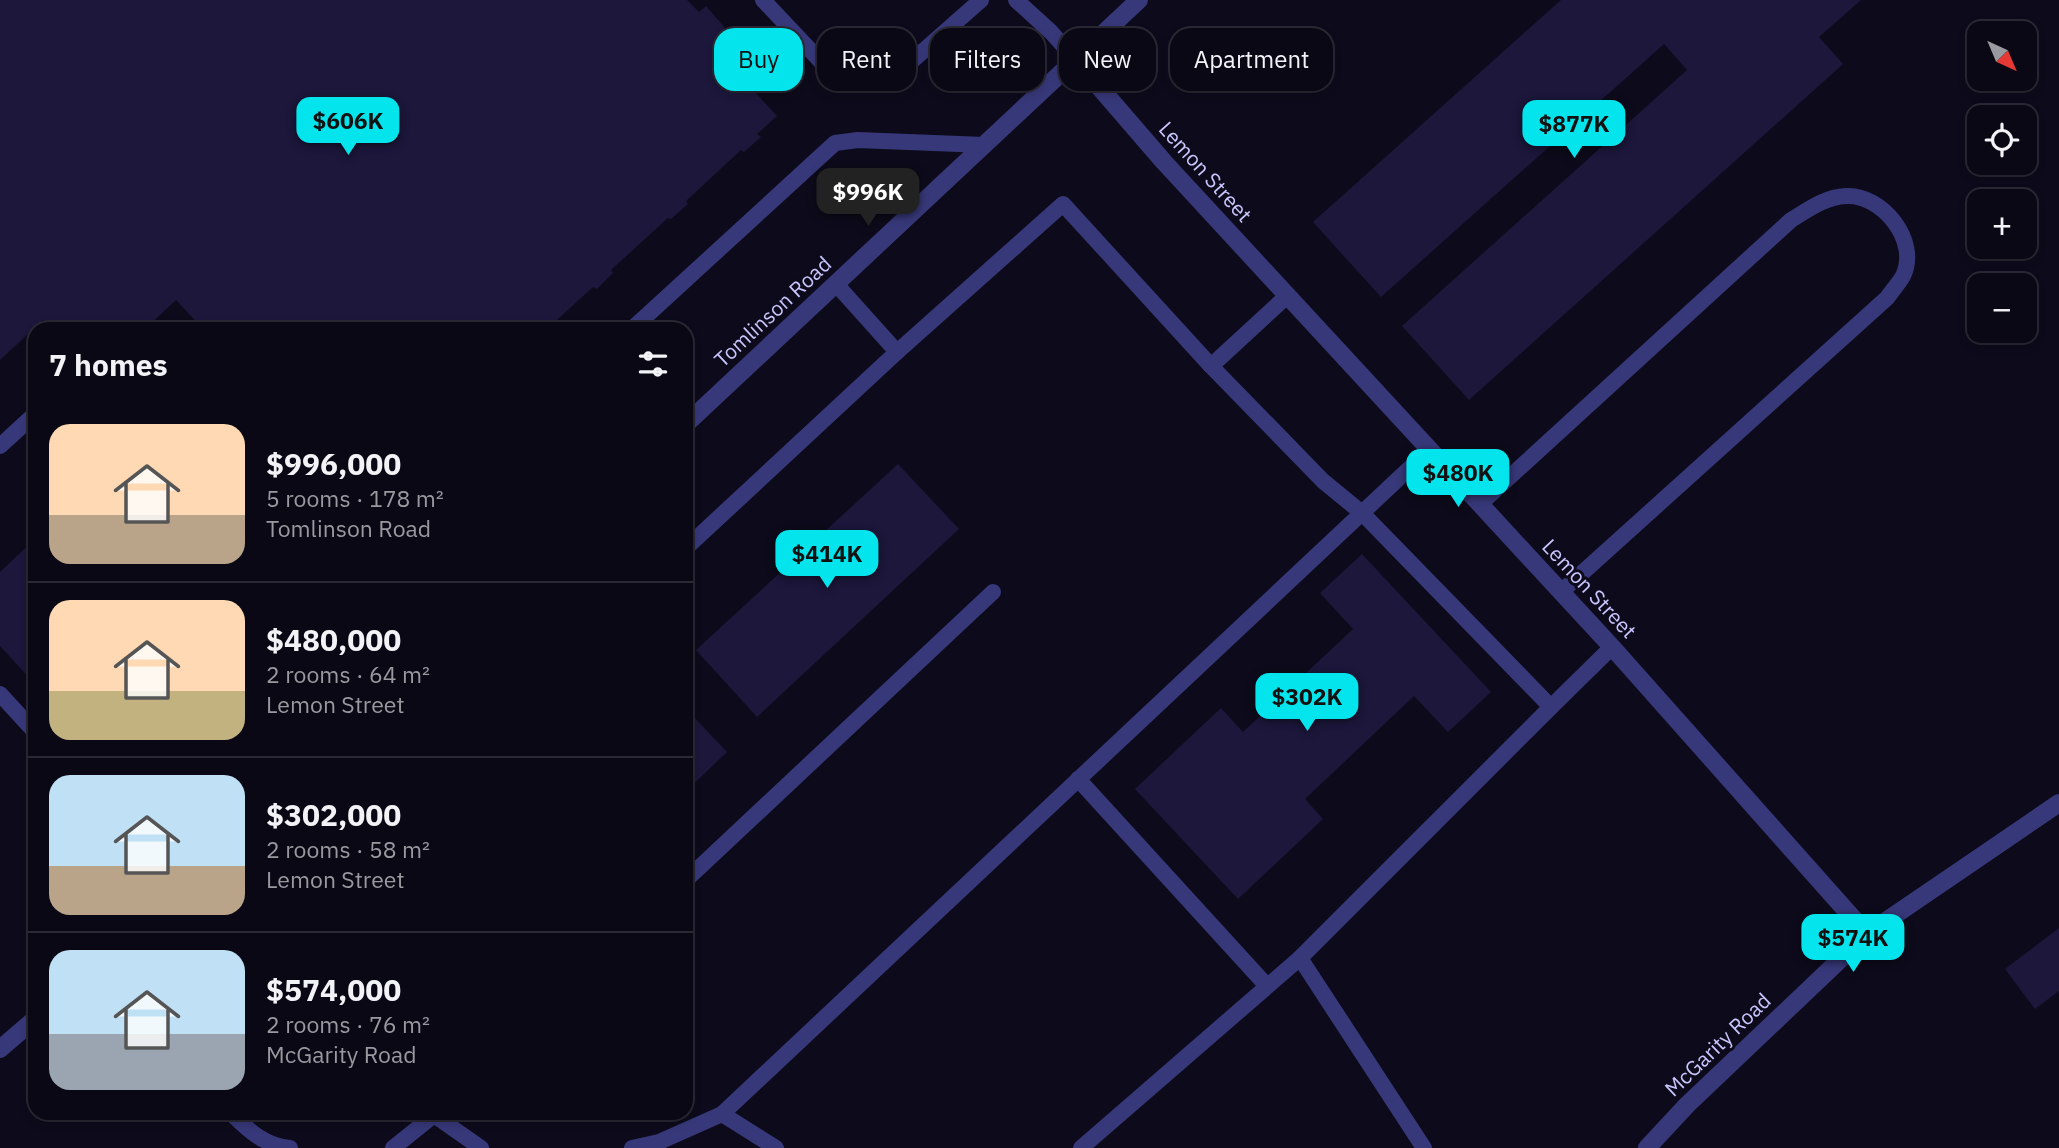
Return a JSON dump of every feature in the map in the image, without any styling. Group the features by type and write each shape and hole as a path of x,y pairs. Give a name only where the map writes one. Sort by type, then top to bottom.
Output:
{"street":[{"name":"Tomlinson Road","path":"1110,28 1139,0"},
{"name":"Tomlinson Road","path":"693,417 1059,76"},
{"name":"Lemon Street","path":"1103,91 1164,162 1612,646 1867,934"},
{"name":"McGarity Road","path":"1647,1148 1686,1105 1867,934 2059,803"},
{"path":"0,1049 28,1025"}],"lane":[{"path":"763,0 828,69 860,82 895,75 981,0"},
{"path":"1016,0 1059,41"},
{"path":"640,322 835,143 858,140 984,145"},
{"path":"1480,504 1791,220 1823,201 1848,196 1875,203 1897,223 1907,250 1904,275 1887,298 1562,592"},
{"path":"693,541 897,352 1063,204 1211,366 1323,481 1363,513 1551,706"},
{"path":"836,284 897,352"},
{"path":"1211,366 1287,296"},
{"path":"0,446 28,420"},
{"path":"632,1148 660,1142 722,1114 1430,449"},
{"path":"693,873 993,592"},
{"path":"1081,1148 1300,958 1612,646"},
{"path":"0,694 28,724"},
{"path":"1078,779 1267,986"},
{"path":"1300,958 1424,1148"},
{"path":"722,1114 776,1148"},
{"path":"238,1120 255,1136 280,1147 290,1148"},
{"path":"393,1148 428,1120"},
{"path":"443,1120 481,1148"}],"building":[{"path":"0,0 687,0 699,12 706,6 725,28 714,28 714,91 754,91 777,116 757,134 761,137 744,152 741,150 686,201 688,204 671,219 668,218 611,270 613,273 597,289 593,287 555,322 196,322 176,300 152,322 43,320 28,322 28,334 0,360"},
{"path":"1561,0 1861,0 1819,37 1843,64 1469,400 1402,326 1687,70 1664,44 1381,297 1313,222"},
{"path":"898,464 959,529 757,717 696,650"},
{"path":"28,546 28,676 0,646 0,572"},
{"path":"1362,554 1491,692 1448,732 1414,696 1305,799 1323,819 1238,899 1135,789 1221,708 1243,732 1353,629 1320,593"},
{"path":"693,716 727,752 693,784"},
{"path":"2059,928 2059,991 2035,1009 2005,969"}]}
